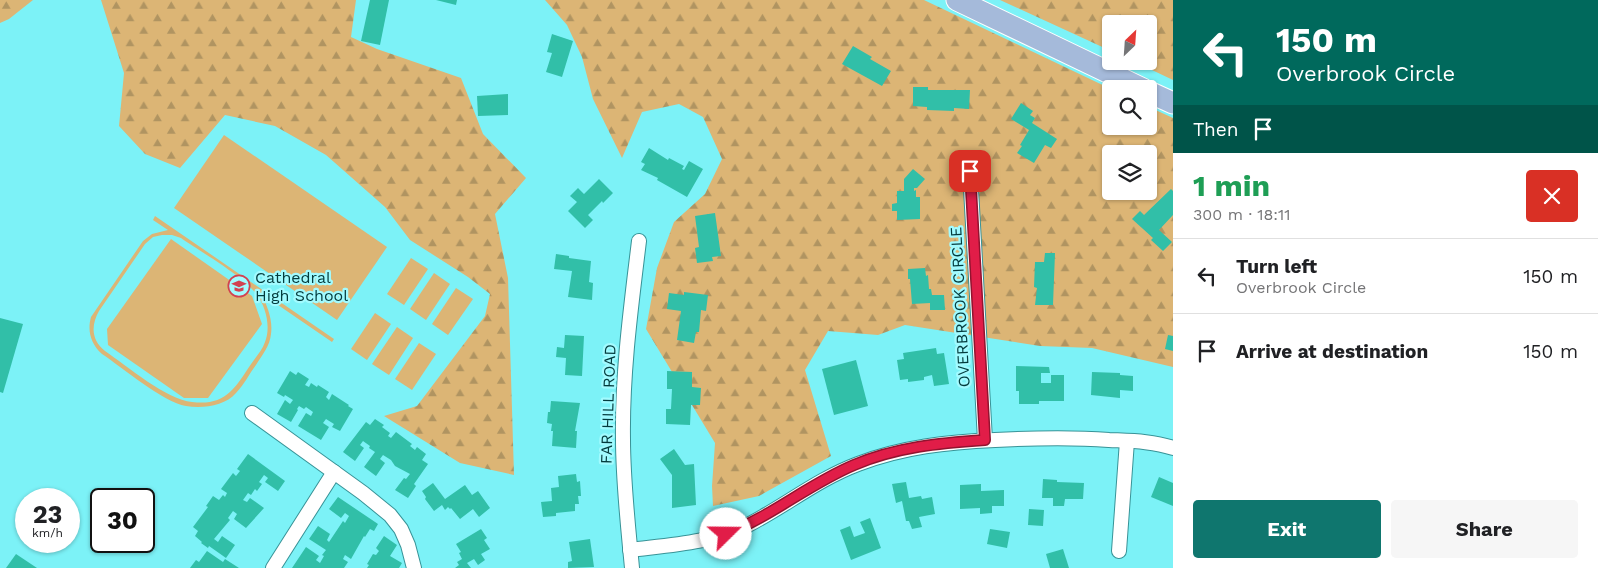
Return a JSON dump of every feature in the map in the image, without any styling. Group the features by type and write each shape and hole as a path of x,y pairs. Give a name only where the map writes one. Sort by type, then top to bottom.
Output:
{"main road":[{"path":"957,0 1124,80"},
{"path":"1157,96 1173,103"}],"street":[{"name":"OVERBROOK CIRCLE","path":"970,171 985,440"},
{"name":"FAR HILL ROAD","path":"632,568 624,478 624,388 639,242"},
{"path":"252,413 390,515 401,529 408,545 414,568"},
{"path":"630,550 705,540 726,534 766,515 835,474 856,464 882,455 926,445 985,440 1053,438 1127,441 1159,444 1173,448"},
{"path":"1119,551 1127,441"},
{"path":"273,568 334,472"}],"green space":[{"path":"0,0 33,0 9,19 0,23"},
{"path":"101,0 356,0 351,37 377,49 461,78 483,134 526,178 495,214 508,278 514,475 460,463 384,416 417,406 485,316 490,294 468,277 410,240 385,207 326,155 275,126 225,115 180,168 145,154 119,126 124,73"},
{"path":"545,0 924,0 1102,85 1102,135 1157,135 1157,111 1173,118 1173,367 1092,348 1040,346 905,325 878,335 828,331 805,370 831,456 759,496 713,506 712,486 715,443 646,329 657,268 674,222 705,194 722,159 703,117 679,104 642,112 622,158 593,99 582,57 567,25"},
{"path":"1000,0 1173,0 1173,80 1152,70 1158,70 1158,15 1102,15 1102,47"},
{"path":"224,135 387,247 337,320 174,208"},
{"path":"155,216 334,339 332,342 262,294 270,318 269,342 242,387 226,401 213,406 186,406 166,398 143,384 98,350 91,337 89,327 91,317 143,241 152,234 168,230 153,220","holes":["172,235 181,238 243,280 257,295 267,317 267,336 260,352 233,389 220,399 203,403 182,400 171,395 159,389 105,351 100,347 95,337 96,316 145,244 153,237"]},
{"path":"171,239 252,296 262,324 208,398 184,398 108,345 107,329"},
{"path":"411,258 428,269 404,305 387,294"},
{"path":"434,273 450,284 426,320 410,309"},
{"path":"456,288 473,299 448,335 432,324"},
{"path":"375,313 391,324 367,360 351,349"},
{"path":"397,327 413,338 389,375 372,364"},
{"path":"419,343 436,354 412,390 395,379"}],"building":[{"path":"370,0 389,0 380,45 361,41"},
{"path":"436,0 457,0 456,5"},
{"path":"552,34 573,41 562,77 546,72 552,53 547,52"},
{"path":"853,46 872,57 870,59 891,71 882,86 842,64"},
{"path":"913,87 928,87 928,90 970,90 969,109 954,108 954,111 927,110 927,107 913,106"},
{"path":"508,94 508,115 478,116 477,96"},
{"path":"1021,103 1033,111 1030,115 1035,118 1032,123 1057,139 1051,148 1045,145 1034,163 1017,153 1029,130 1011,119"},
{"path":"649,148 668,160 669,158 684,166 682,169 684,170 689,161 703,169 687,197 657,180 658,178 641,170 645,164 641,162"},
{"path":"913,169 925,179 917,188 914,188 914,191 916,190 916,197 920,197 920,219 897,220 897,211 892,211 892,204 897,203 897,191 904,191 904,179"},
{"path":"599,179 613,193 588,215 593,220 585,228 568,211 577,202 570,196 578,188 584,194"},
{"path":"1171,189 1173,191 1173,215 1159,230 1172,242 1163,251 1151,240 1153,238 1132,219 1140,211 1144,215"},
{"path":"715,213 721,256 712,257 713,261 697,263 695,248 699,247 695,216"},
{"path":"1045,253 1055,253 1053,305 1035,305 1037,288 1034,287 1035,262 1044,262"},
{"path":"556,254 591,261 589,282 593,283 592,300 568,297 572,271 554,269"},
{"path":"925,268 932,295 944,295 945,310 930,310 930,303 912,304 908,269"},
{"path":"684,292 708,295 706,311 701,310 699,332 696,332 694,343 677,340 681,311 667,309 669,293 684,295"},
{"path":"0,318 23,324 3,393 0,392"},
{"path":"565,335 584,336 582,376 565,375 566,358 556,357 557,347 564,348"},
{"path":"1168,335 1173,336 1173,351 1165,349"},
{"path":"936,348 937,354 944,353 949,384 934,386 932,375 924,377 924,380 908,382 908,379 900,380 897,360 904,359 903,353"},
{"path":"856,360 868,406 834,415 822,369"},
{"path":"1016,366 1049,367 1050,373 1041,373 1041,383 1051,383 1051,375 1064,375 1064,401 1039,401 1039,404 1019,404 1019,391 1016,391"},
{"path":"290,371 296,375 298,372 309,379 305,385 309,387 311,383 317,387 318,385 329,392 326,397 329,400 332,394 353,409 340,431 332,427 334,424 326,419 323,423 329,427 321,440 298,426 306,413 311,416 313,412 306,407 304,409 299,406 291,422 277,414 285,400 290,404 293,400 277,393"},
{"path":"667,371 692,372 692,387 701,388 700,405 691,405 690,425 666,424 666,409 671,409 672,389 667,389"},
{"path":"1092,372 1120,373 1120,375 1133,376 1133,391 1120,390 1120,398 1091,395"},
{"path":"551,401 580,403 575,431 577,431 576,448 552,446 552,424 547,423"},
{"path":"375,419 384,425 382,427 390,433 388,436 391,438 396,432 412,444 410,446 415,450 417,447 426,454 422,460 428,464 414,484 416,486 408,498 395,490 404,478 406,479 410,474 395,466 391,460 383,455 380,459 385,463 376,476 364,467 375,452 369,448 370,446 363,441 360,445 364,448 355,461 343,452 366,422 370,425"},
{"path":"674,449 685,465 694,464 696,505 672,508 672,475 660,459"},
{"path":"248,454 285,481 278,491 265,482 268,478 264,475 259,482 262,484 257,491 255,489 251,495 248,493 243,500 247,502 250,498 264,508 246,528 234,519 237,514 233,511 228,518 230,520 214,539 218,542 222,536 235,545 226,558 209,546 208,548 201,543 195,536 198,531 193,527 208,507 206,506 213,496 219,500 223,495 225,497 227,493 221,489 233,473 236,476 240,471 237,469"},
{"path":"576,474 577,482 580,481 581,496 578,496 579,504 575,504 575,511 556,513 556,516 543,517 541,502 552,501 551,488 559,487 558,476"},
{"path":"1159,477 1173,483 1173,506 1151,497"},
{"path":"1043,479 1057,480 1057,482 1084,483 1083,499 1065,499 1064,506 1053,506 1053,498 1042,498"},
{"path":"906,482 909,498 921,496 922,499 932,497 935,514 919,517 922,527 912,529 909,521 906,521 902,501 896,503 892,484"},
{"path":"433,483 445,499 465,485 472,495 478,491 490,508 479,517 473,509 460,519 451,508 448,507 445,510 442,505 434,511 425,499 426,497 422,491"},
{"path":"981,484 981,491 1004,490 1004,506 992,506 992,513 980,514 980,508 960,509 960,485"},
{"path":"338,497 378,524 374,531 370,529 364,536 351,559 345,555 343,559 348,562 344,568 292,568 306,547 319,556 316,560 320,563 324,556 322,555 326,550 309,539 318,526 330,534 327,540 329,542 343,521 345,523 349,516 345,513 341,518 329,509"},
{"path":"1029,509 1044,510 1043,526 1028,525"},
{"path":"870,518 881,548 851,560 840,530 850,526 854,537 865,533 860,522"},
{"path":"481,529 487,538 484,540 490,549 481,554 485,560 478,565 474,559 467,563 471,568 455,568 459,565 457,562 462,559 459,553 461,552 456,544"},
{"path":"990,529 1010,532 1007,548 987,544"},
{"path":"384,536 397,545 390,556 402,563 399,568 367,568 369,565 367,564 373,554 376,555 379,551 376,548"},
{"path":"590,539 594,567 568,568 568,562 572,561 569,542"},
{"path":"1063,549 1069,568 1050,568 1046,554"},
{"path":"207,551 223,562 225,559 239,568 190,568 196,560 199,562"},
{"path":"16,554 37,568 6,568"}],"place":[{"name":"Cathedral High School","path":"239,286"}],"route":[{"path":"726,534 766,515 820,482 856,464 893,452 926,445 985,440 970,171"}]}
